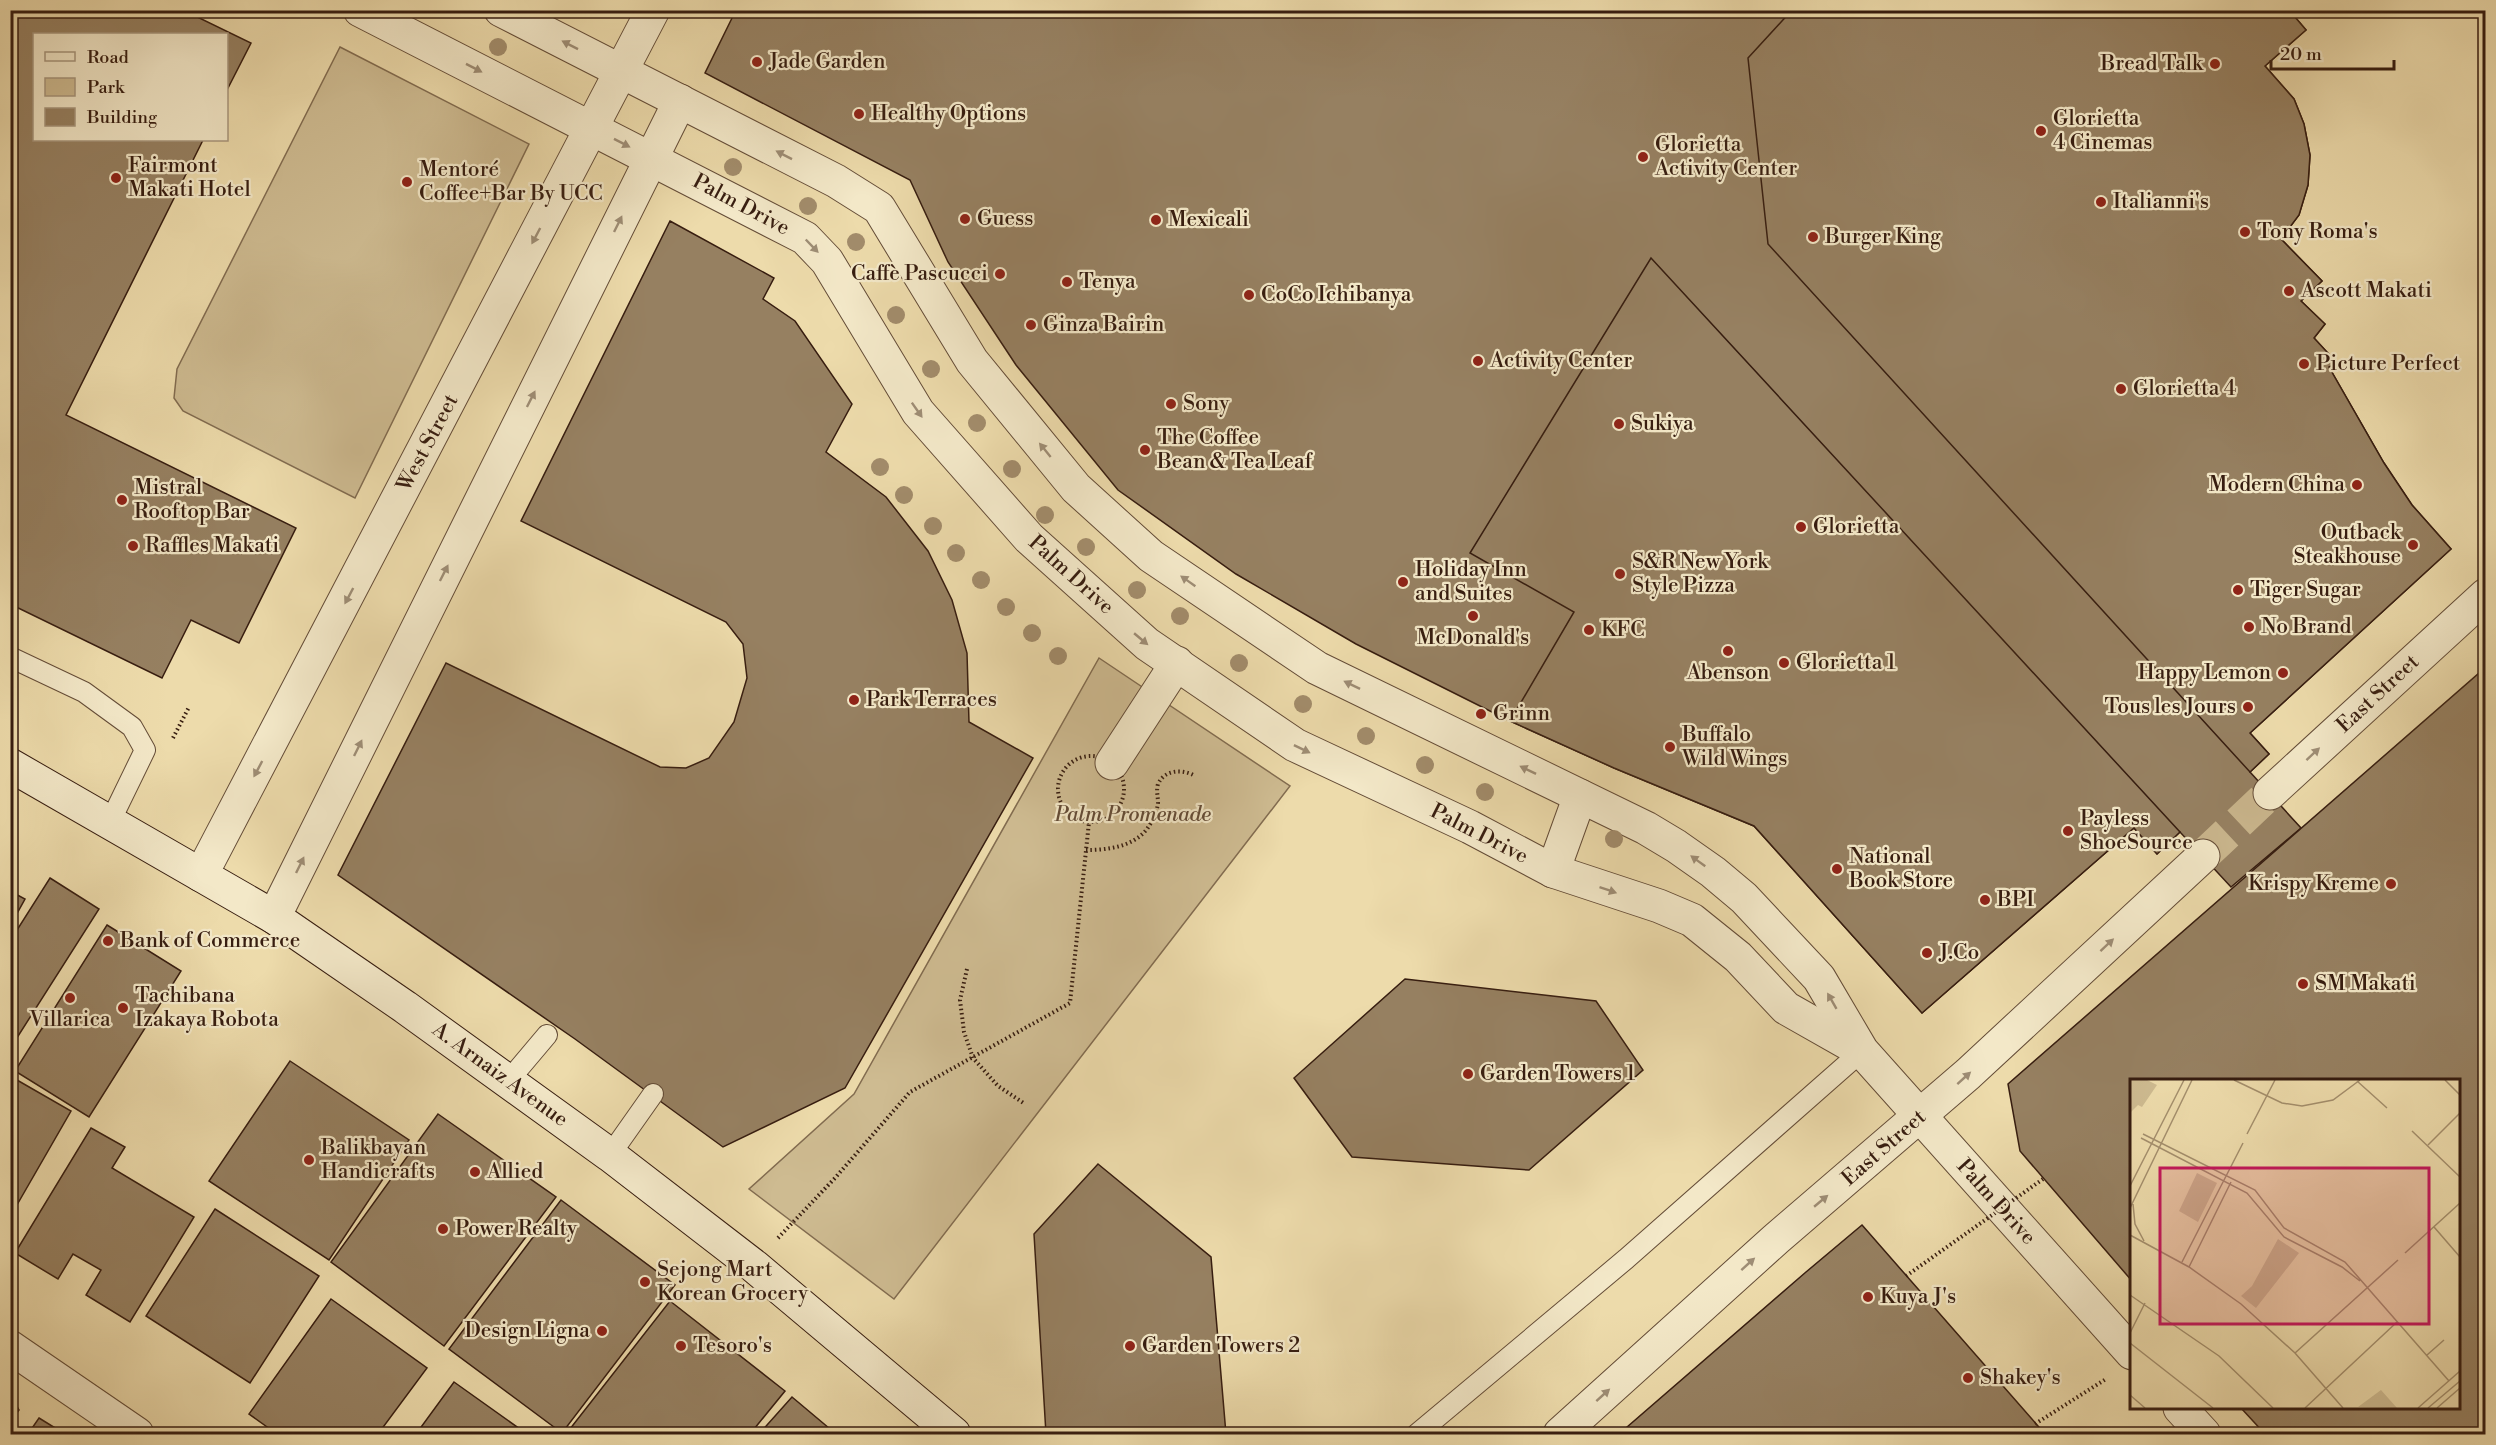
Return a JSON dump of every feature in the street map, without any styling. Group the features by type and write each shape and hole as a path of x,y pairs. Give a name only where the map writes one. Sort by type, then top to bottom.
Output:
{"street":[{"name":"Palm Drive","path":"360,10 805,238 827,261 918,412 1029,538 1147,644 1295,746 1470,827 1552,871 1659,906 1692,920 1738,957 1786,1008 1862,1051"},
{"name":"Palm Drive","path":"501,10 836,181 879,208 972,361 1076,488 1151,556 1317,668 1646,828 1676,846 1744,898 1819,978 1862,1051 1920,1117 2122,1364"},
{"name":"West Street","path":"201,875 622,72 652,10"},
{"path":"274,917 680,102"},
{"name":"East Street","path":"2270,794 2486,595"},
{"path":"1112,763 1177,663"},
{"name":"A. Arnaiz Avenue","path":"10,765 274,917 509,1080 754,1266 954,1434"},
{"path":"1552,871 1580,796"},
{"name":"East Street","path":"1560,1434 1776,1239 1920,1117 2203,856"},
{"path":"10,1347 137,1434"},
{"path":"2182,1409 2201,1433"}],"lane":[{"path":"10,657 84,692 132,727 145,750 110,822"},
{"path":"509,1080 547,1035"},
{"path":"1417,1434 1626,1259 1862,1051"},
{"path":"610,1155 652,1095"}],"path":[{"path":"1086,850 1103,850 1134,840 1146,830 1154,816 1158,802 1157,787 1161,780 1180,770 1195,776"},
{"path":"791,1222 835,1178 910,1092 1070,1003 1089,822"},
{"path":"967,969 960,1000 964,1032 973,1058 998,1086 1025,1104"},
{"path":"1906,1276 2043,1179"},
{"path":"2036,1424 2122,1364"}],"green space":[{"path":"340,47 529,144 355,498 183,411 174,398 177,369"},
{"name":"Palm Promenade","path":"1099,658 1290,786 894,1299 749,1189 854,1094"}],"building":[{"path":"10,10 183,10 251,43 228,88 228,33 33,33 33,141 203,141 66,415 296,528 239,643 191,620 162,678 10,604"},
{"name":"Glorietta","path":"736,10 2289,10 2306,30 2265,66 2294,99 2304,124 2310,155 2308,185 2299,215 2281,239 2322,281 2301,301 2325,324 2314,338 2337,363 2329,367 2384,463 2412,505 2451,549 2250,733 2269,754 2250,772 2301,828 2231,887 2180,832 2157,854 2134,828 1922,1013 1754,826 1614,768 1510,721 1356,644 1236,574 1118,490 1016,365 948,262 910,180 705,73"},
{"name":"Glorietta 4","path":"1792,10 2289,10 2306,30 2265,66 2294,99 2304,124 2310,155 2308,185 2299,215 2281,239 2322,281 2301,301 2325,324 2314,338 2337,363 2329,367 2384,463 2412,505 2451,549 2250,733 2269,754 2250,772 1768,244 1748,58"},
{"name":"Park Terraces","path":"670,221 774,278 763,299 795,321 852,404 826,452 886,497 928,551 952,600 967,653 969,722 1033,758 845,1088 723,1147 575,1039 338,875 446,663 660,767 686,768 709,758 734,722 747,678 743,644 726,622 521,521"},
{"name":"Glorietta 1","path":"1651,258 2180,832 2157,854 2134,828 1922,1013 1754,826 1614,768 1510,721 1574,612 1470,553"},
{"name":"SM Makati","path":"2486,667 2486,1434 2265,1434 2242,1409 2460,1409 2460,1079 2130,1079 2130,1279 2020,1151 2008,1084"},
{"path":"50,878 99,909 13,1044 10,1043 10,941"},
{"path":"10,891 25,899 10,926"},
{"path":"107,925 181,971 89,1117 15,1071"},
{"name":"Garden Towers 1","path":"1405,979 1596,1001 1643,1070 1529,1170 1352,1157 1294,1078"},
{"name":"Balikbayan Handicrafts","path":"290,1061 409,1140 329,1260 209,1181"},
{"path":"10,1076 71,1111 10,1217"},
{"name":"Power Realty","path":"438,1114 556,1197 444,1346 331,1262"},
{"path":"91,1128 125,1147 112,1168 194,1217 130,1322 86,1295 101,1270 73,1254 58,1279 15,1253"},
{"name":"Garden Towers 2","path":"1098,1164 1211,1257 1226,1434 1046,1434 1034,1234"},
{"path":"561,1200 675,1285 562,1433 449,1349"},
{"path":"215,1209 319,1276 250,1383 146,1316"},
{"path":"1862,1225 2045,1434 1619,1434 1806,1272"},
{"path":"331,1299 427,1368 378,1434 277,1434 249,1414"},
{"name":"Tesoro's","path":"670,1301 785,1391 750,1434 566,1434"},
{"path":"454,1382 527,1434 416,1434"},
{"path":"10,1394 19,1410 10,1423"},
{"path":"792,1397 836,1434 759,1434"},
{"path":"39,1418 65,1434 28,1434"}],"tunnel":[{"path":"2203,856 2270,793"}],"place":[{"name":"Jade Garden","path":"757,62"},
{"name":"Bread Talk","path":"2215,64"},
{"name":"Healthy Options","path":"859,114"},
{"name":"Glorietta 4 Cinemas","path":"2041,131"},
{"name":"Glorietta Activity Center","path":"1643,157"},
{"name":"Fairmont Makati Hotel","path":"116,178"},
{"name":"Mentoré Coffee+Bar By UCC","path":"407,182"},
{"name":"Italianni's","path":"2101,202"},
{"name":"Guess","path":"965,219"},
{"name":"Mexicali","path":"1156,220"},
{"name":"Tony Roma's","path":"2245,232"},
{"name":"Burger King","path":"1813,237"},
{"name":"Caffè Pascucci","path":"1000,274"},
{"name":"Tenya","path":"1067,282"},
{"name":"Ascott Makati","path":"2289,291"},
{"name":"CoCo Ichibanya","path":"1249,295"},
{"name":"Ginza Bairin","path":"1031,325"},
{"name":"Activity Center","path":"1478,361"},
{"name":"Picture Perfect","path":"2304,364"},
{"name":"Glorietta 4","path":"2121,389"},
{"name":"Sony","path":"1171,404"},
{"name":"Sukiya","path":"1619,424"},
{"name":"The Coffee Bean & Tea Leaf","path":"1145,450"},
{"name":"Modern China","path":"2357,485"},
{"name":"Mistral Rooftop Bar","path":"122,500"},
{"name":"Glorietta","path":"1801,527"},
{"name":"Outback Steakhouse","path":"2413,545"},
{"name":"Raffles Makati","path":"133,546"},
{"name":"S&R New York Style Pizza","path":"1620,574"},
{"name":"Holiday Inn and Suites","path":"1403,582"},
{"name":"Tiger Sugar","path":"2238,590"},
{"name":"McDonald's","path":"1473,616"},
{"name":"No Brand","path":"2249,627"},
{"name":"KFC","path":"1589,630"},
{"name":"Abenson","path":"1728,651"},
{"name":"Glorietta 1","path":"1784,663"},
{"name":"Happy Lemon","path":"2283,673"},
{"name":"Park Terraces","path":"854,700"},
{"name":"Tous les Jours","path":"2248,707"},
{"name":"Grinn","path":"1481,714"},
{"name":"Buffalo Wild Wings","path":"1670,747"},
{"name":"Payless ShoeSource","path":"2068,831"},
{"name":"National Book Store","path":"1837,869"},
{"name":"Krispy Kreme","path":"2391,884"},
{"name":"BPI","path":"1985,900"},
{"name":"Bank of Commerce","path":"108,941"},
{"name":"J.Co","path":"1927,953"},
{"name":"SM Makati","path":"2303,984"},
{"name":"Villarica","path":"70,998"},
{"name":"Tachibana Izakaya Robota","path":"123,1008"},
{"name":"Garden Towers 1","path":"1468,1074"},
{"name":"Balikbayan Handicrafts","path":"309,1160"},
{"name":"Allied","path":"475,1172"},
{"name":"Power Realty","path":"443,1229"},
{"name":"Sejong Mart Korean Grocery","path":"645,1282"},
{"name":"Kuya J's","path":"1868,1297"},
{"name":"Design Ligna","path":"602,1331"},
{"name":"Tesoro's","path":"681,1346"},
{"name":"Garden Towers 2","path":"1130,1346"},
{"name":"Shakey's","path":"1968,1378"}]}
